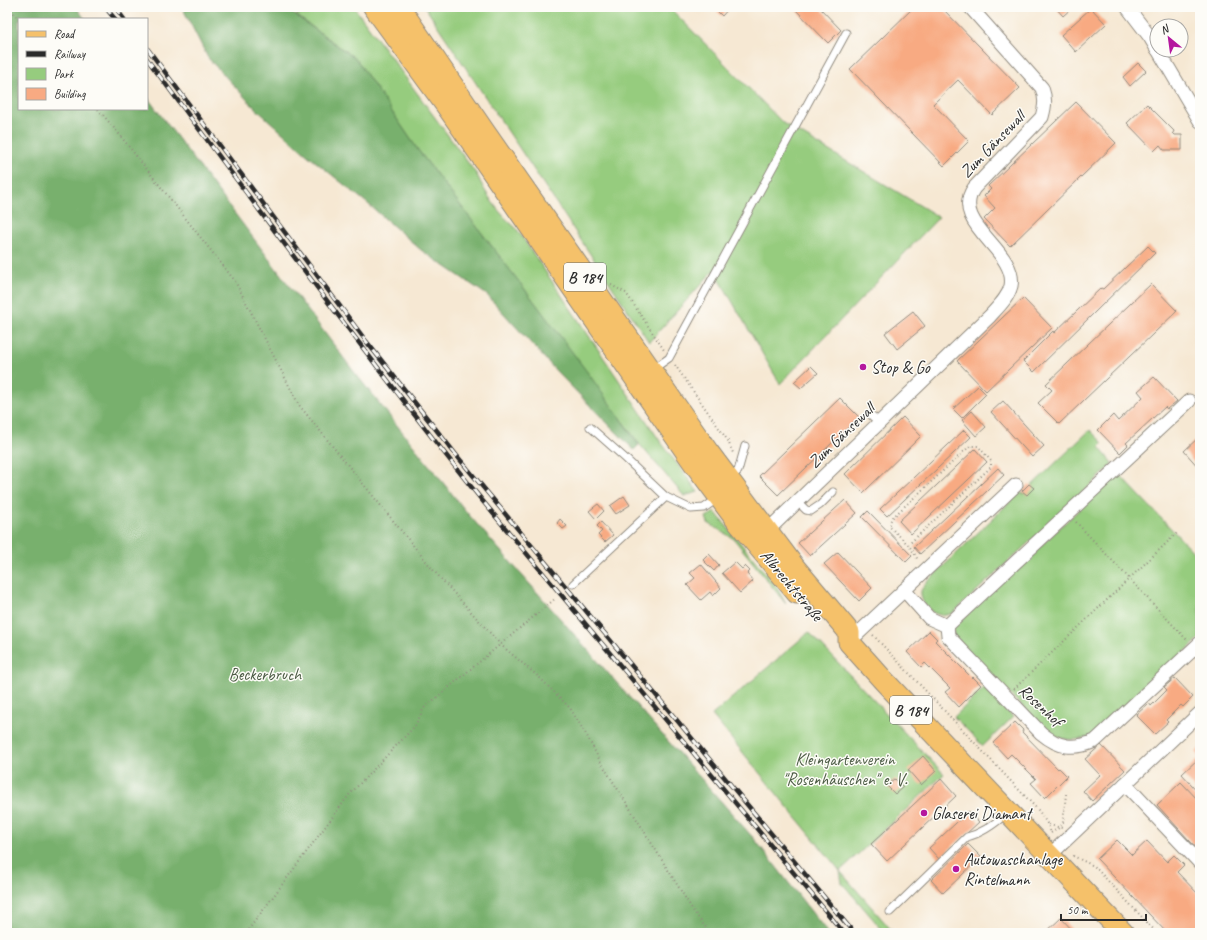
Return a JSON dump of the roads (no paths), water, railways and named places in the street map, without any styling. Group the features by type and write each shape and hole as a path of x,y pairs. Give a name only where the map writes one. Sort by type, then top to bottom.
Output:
{"main road":[{"name":"B 184","path":"374,7 446,105 653,405 723,488 766,532"},
{"name":"B 184","path":"399,7 410,15 483,130 650,371 723,488"},
{"name":"Albrechtstraße","path":"723,488 738,522 839,641 849,642"},
{"name":"Albrechtstraße","path":"766,532 849,632 849,642 1008,812 1055,851 1123,933"}],"street":[{"name":"Zum Gänsewall","path":"766,532 798,502 876,419 990,316 1007,297 1011,287 1012,278 1005,260 974,222 969,213 968,204 970,194 974,188 1042,117 1045,106 1045,97 1042,88 1037,82 970,7"},
{"path":"1127,7 1149,36"},
{"path":"1162,58 1200,121"},
{"path":"904,590 930,618 947,626 1067,513 1189,402"},
{"path":"849,642 1016,485"},
{"name":"Rosenhof","path":"947,626 948,636 1041,733 1048,739 1060,744 1071,746 1083,746 1095,741 1197,645"},
{"path":"1055,851 1200,713"},
{"path":"1125,784 1200,863"}],"lane":[{"path":"650,371 669,358 846,33"},
{"path":"590,427 666,497 691,509 704,508 738,471 746,446"},
{"path":"798,502 806,510 811,511 820,505 833,492"},
{"path":"573,584 666,497"},
{"path":"890,912 967,837 977,835 996,823 1008,812"}],"railway":[{"path":"105,7 114,18"},
{"path":"115,7 123,18"},
{"path":"148,49 366,341 457,456 854,933"},
{"path":"148,60 354,336 481,499 844,933"}],"place":[{"name":"Stop & Go","path":"863,367"},
{"name":"Glaserei Diamant","path":"924,813"},
{"name":"Autowaschanlage Rintelmann","path":"956,869"}],"park label":[{"name":"Beckerbruch","path":"265,674"},
{"name":"Kleingartenverein \"Rosenhäuschen\" e. V.","path":"845,769"}]}
